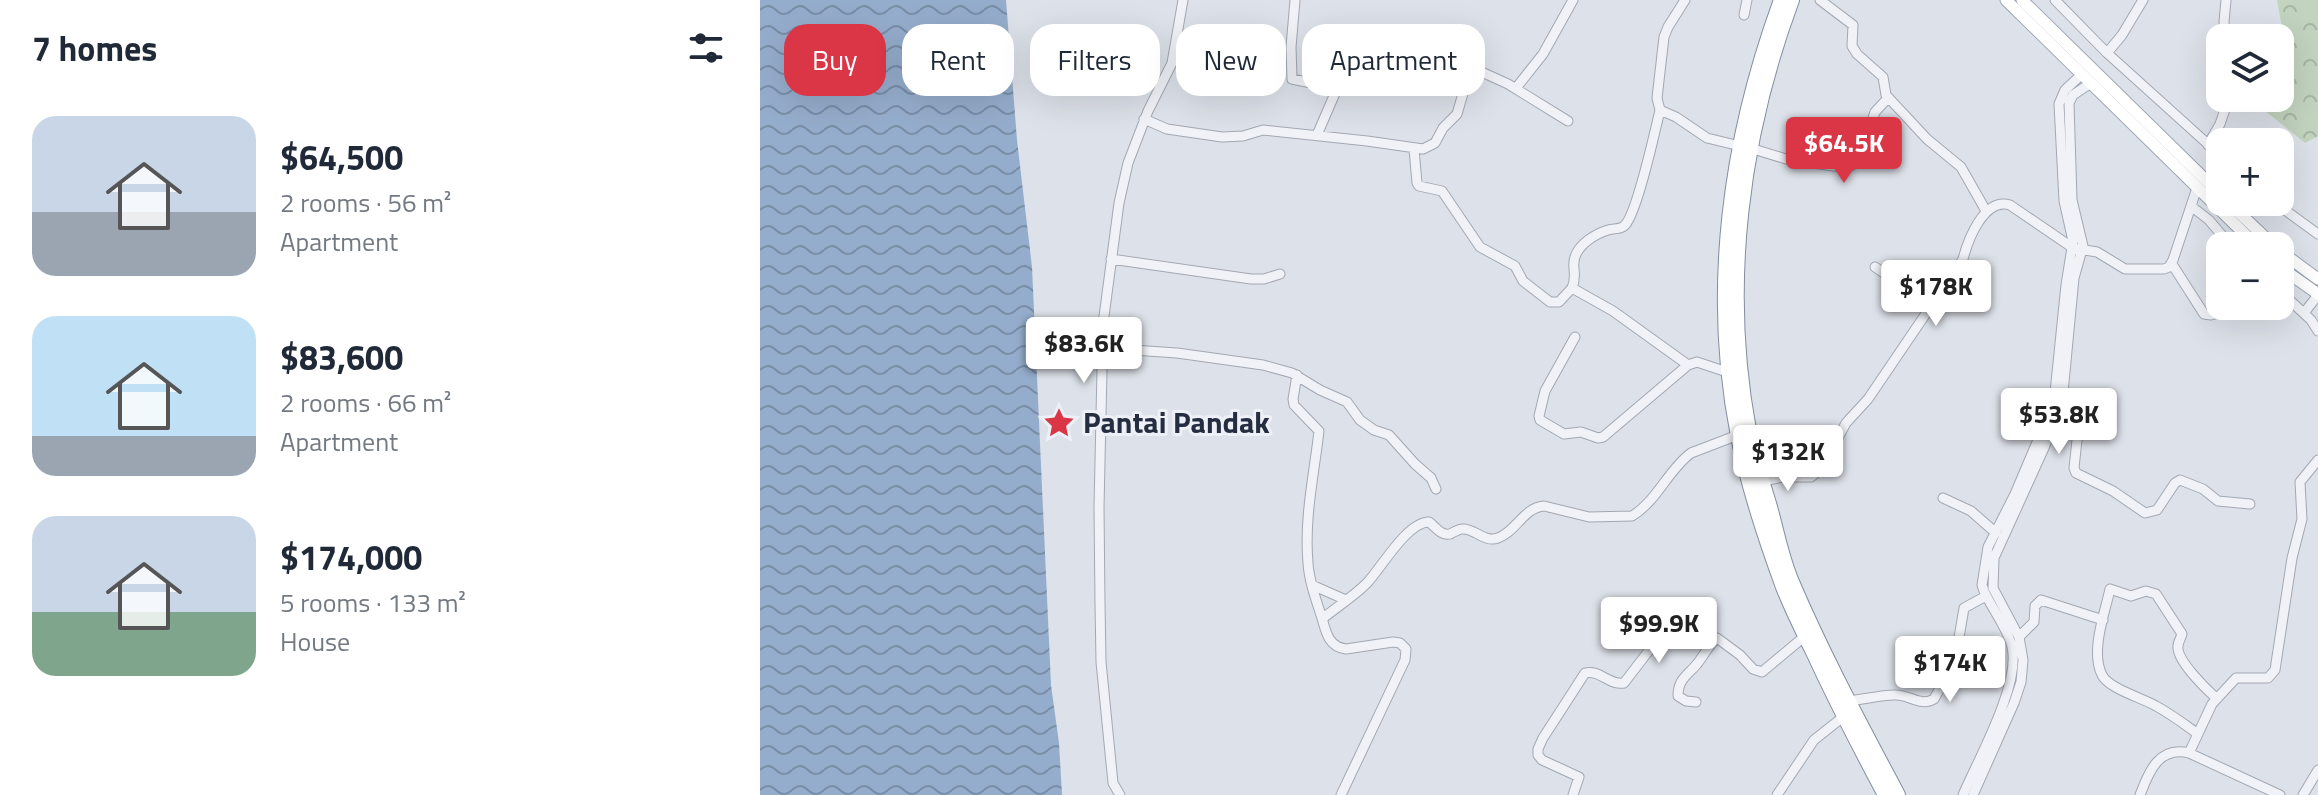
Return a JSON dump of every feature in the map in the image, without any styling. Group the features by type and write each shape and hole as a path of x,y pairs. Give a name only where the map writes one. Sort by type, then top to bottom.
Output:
{"highway":[{"path":"1781,0 1754,82 1726,244 1724,288 1738,435 1749,482 1784,589 1843,717 1885,795"},
{"path":"1792,0 1745,147 1735,284 1743,397 1749,434 1791,580 1848,701 1898,795"}],"main road":[{"path":"2006,0 2243,232"},
{"path":"2022,0 2206,180"},
{"path":"2243,216 2259,232"},
{"path":"2294,261 2318,279"},
{"path":"2294,277 2318,294"}],"street":[{"path":"1120,795 1113,783 1101,662 1101,342 1111,259 1128,163 1144,119 1172,63 1183,0"},
{"path":"1295,0 1292,79 1335,88 1336,91 1317,135"},
{"path":"1516,88 1543,54 1573,0"},
{"path":"1414,149 1419,186 1442,191 1480,247 1515,266 1523,281 1550,302 1562,300 1572,288 1576,277 1575,256 1584,244 1607,230 1627,224 1636,202 1660,110 1657,98 1664,37 1685,0"},
{"path":"1744,15 1747,0"},
{"path":"1820,0 1853,25 1852,46 1883,77 1884,92 1888,98 1927,139 1961,167 1986,211"},
{"path":"2055,0 2107,53 2206,143"},
{"path":"2107,53 2143,0"},
{"path":"2224,24 2226,0"},
{"path":"1144,119 1167,129 1222,137 1243,136 1259,130 1423,149 1435,143 1443,128 1457,114 1472,70 1516,88 1568,121"},
{"path":"1973,795 2021,682 2023,660 2019,637 1993,588 1994,558 2061,408 2077,249 2064,201 2059,104 2065,90 2082,74"},
{"path":"1963,795 2006,699 2014,663 2010,641 1982,585 1986,556 2054,402 2066,285 2082,241 2072,200 2069,103 2073,95 2091,83"},
{"path":"1660,110 1707,138 1786,159 1843,169 1850,167 1867,136 1873,117 1888,98"},
{"path":"1763,481 1817,474 1846,423 1868,399 1963,259 1967,243 1986,211 1998,203 2010,205 2077,249 2097,252 2118,267 2132,271 2164,269 2172,264 2197,188"},
{"path":"2191,206 2219,232"},
{"path":"2293,216 2318,234"},
{"path":"1111,259 1251,279 1280,274"},
{"path":"2172,264 2206,314"},
{"path":"1875,267 1931,305"},
{"path":"1572,288 1613,311 1688,365"},
{"path":"2304,313 2318,294"},
{"path":"1917,297 1923,317"},
{"path":"2294,304 2318,331"},
{"path":"1575,337 1545,391 1539,416 1540,420 1564,434 1581,432 1603,437 1692,363 1702,363 1730,373"},
{"path":"1101,342 1133,350 1270,366 1297,375 1351,405 1360,420 1374,430 1389,435 1431,478 1436,489"},
{"path":"1297,375 1294,405 1319,431 1307,517 1308,562 1330,641 1338,648 1346,649 1393,642 1400,643 1406,649 1405,660 1341,795"},
{"path":"2061,408 2076,414 2079,421 2076,473 2113,491 2145,513 2157,510 2180,480 2203,489 2218,501 2250,504"},
{"path":"1322,619 1369,580 1407,533 1421,522 1429,522 1443,534 1466,529 1484,538 1494,539 1515,527 1525,515 1538,507 1589,517 1632,516 1666,483 1685,457 1738,435"},
{"path":"2189,753 2216,698 2236,678 2268,678 2275,670 2292,558 2302,519 2300,482 2318,460"},
{"path":"1943,498 1971,511 1996,533"},
{"path":"1312,585 1346,600"},
{"path":"2198,734 2154,705 2105,680 2097,650 2110,589 2131,596 2146,591 2156,594 2182,634 2178,646 2180,655 2196,679 2216,698"},
{"path":"1848,701 1892,694 1930,703 1955,661 1964,608 1986,596"},
{"path":"2019,637 2034,622 2035,606 2041,600 2103,620"},
{"path":"1573,795 1579,777 1542,760 1538,749 1585,673 1591,671 1616,684 1624,683 1670,623 1717,638 1753,669 1762,672 1805,636"},
{"path":"1696,702 1678,696 1681,681 1717,638"},
{"path":"1777,795 1814,740 1843,717"},
{"path":"2140,795 2157,761 2173,751 2189,753 2280,795"},
{"path":"2303,795 2318,770"}],"green space":[{"path":"2277,0 2318,0 2318,136 2305,143 2294,134 2294,128 2286,128 2266,112 2294,112 2294,24 2281,24"}],"water":[{"path":"760,0 1006,0 1008,24 902,24 902,96 1014,96 1032,267 1051,685 1062,795 760,795"}],"place":[{"name":"Pantai Pandak","path":"1059,423"}]}
